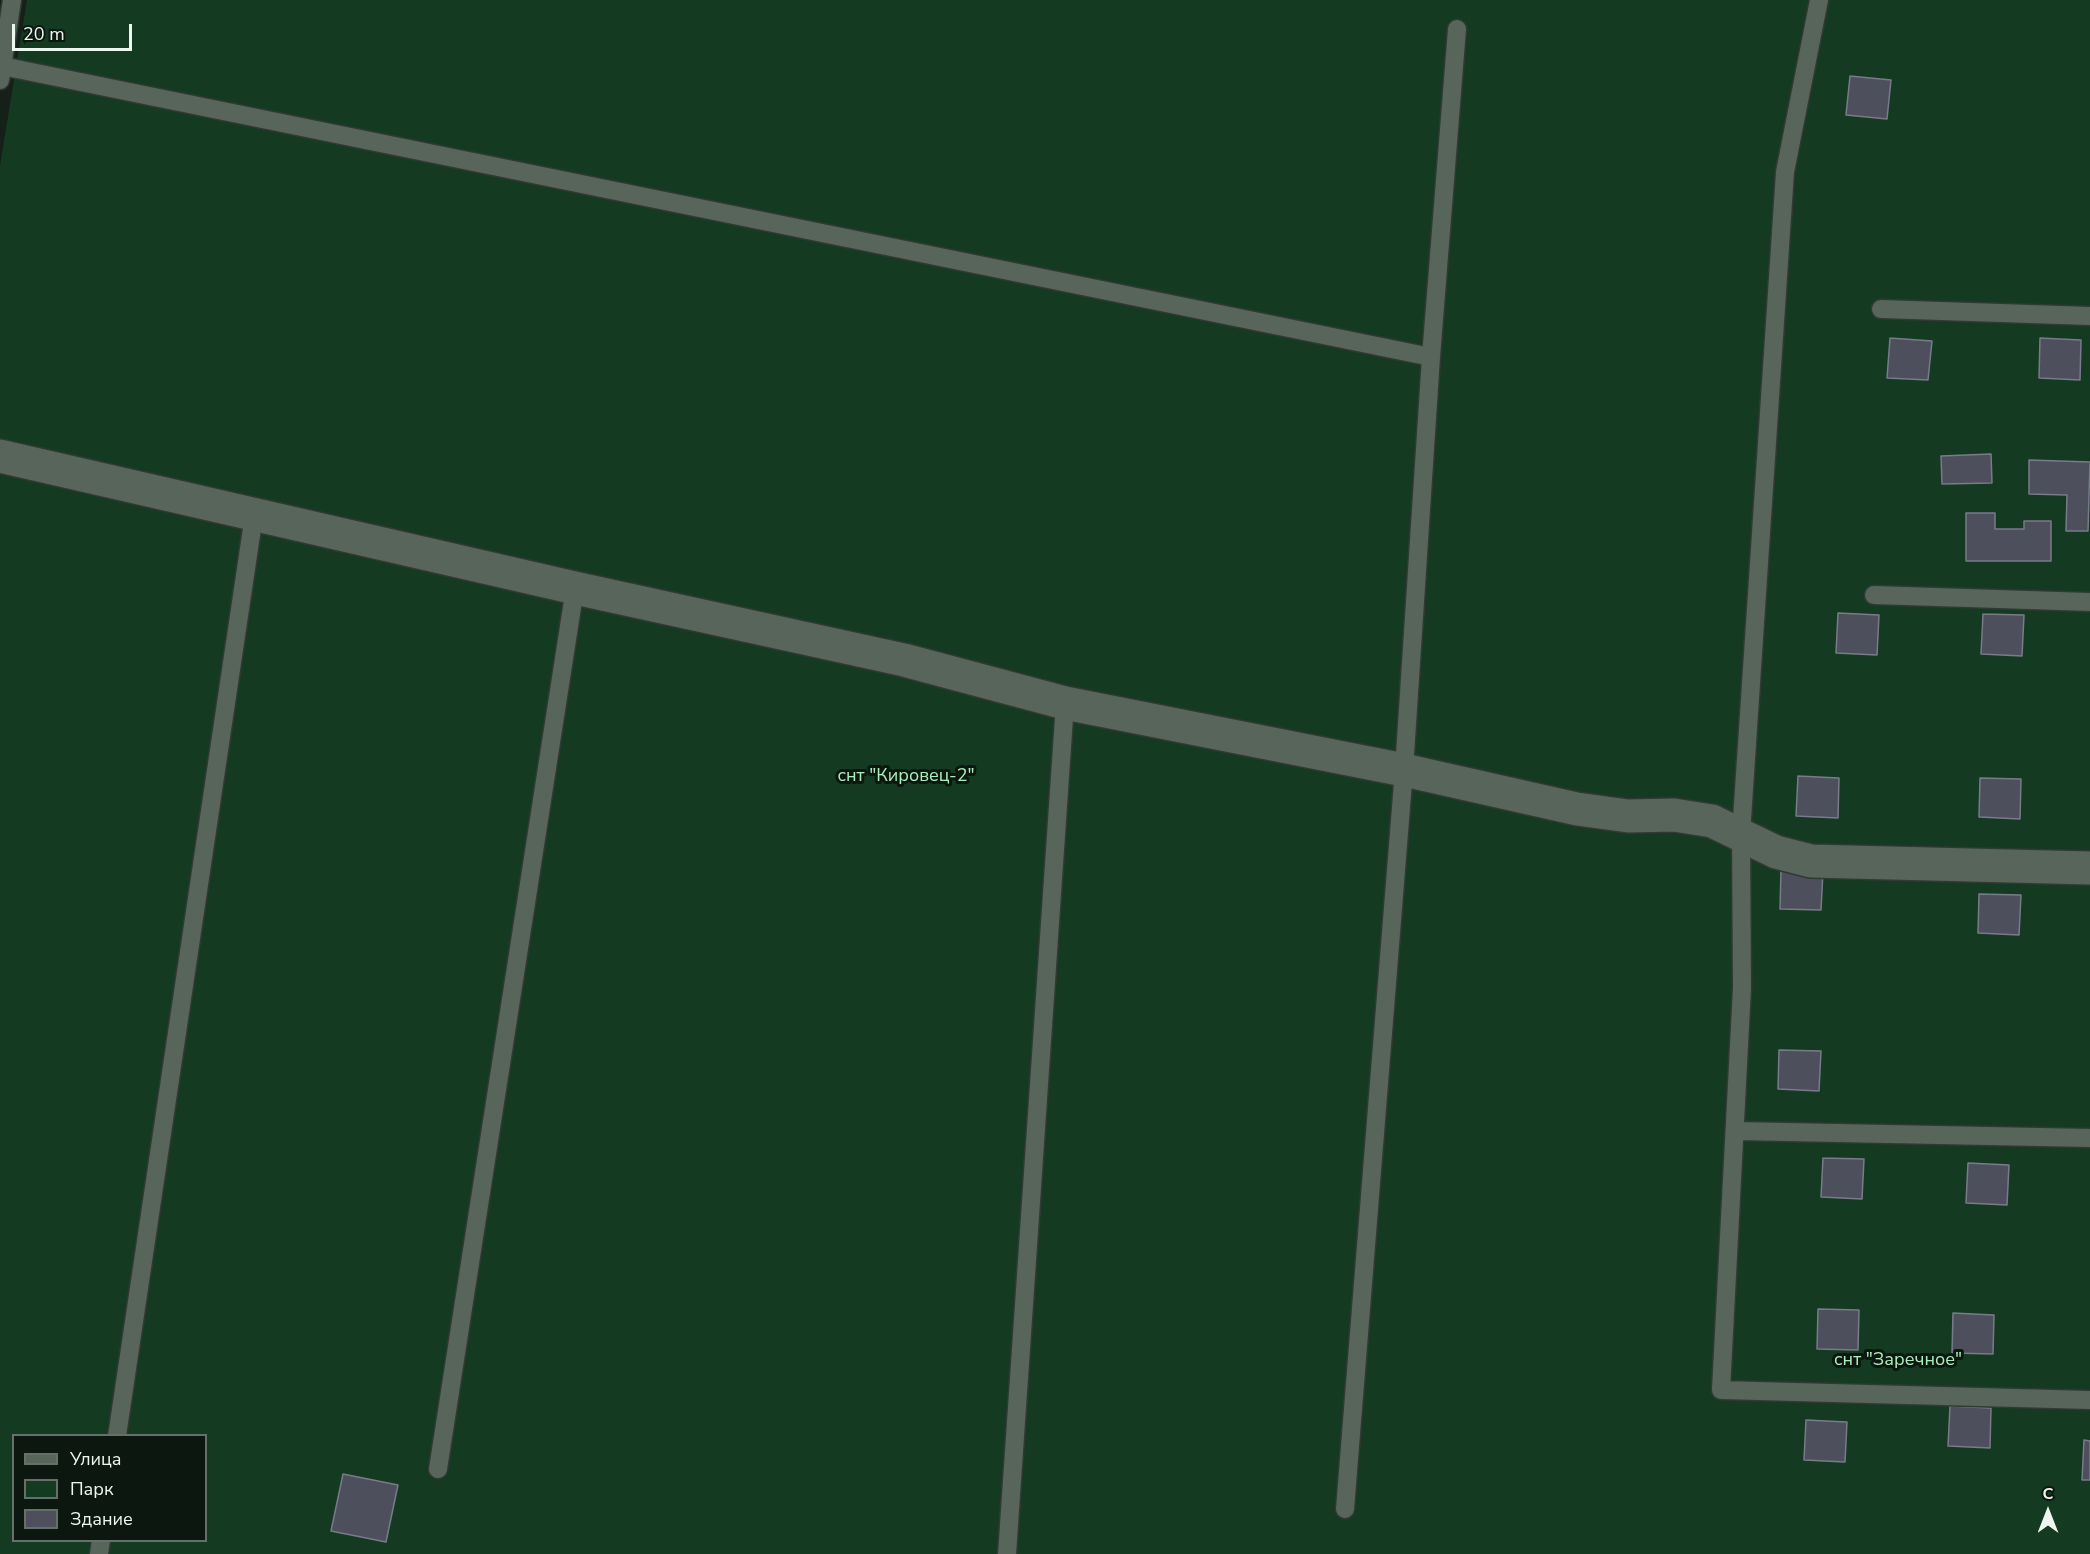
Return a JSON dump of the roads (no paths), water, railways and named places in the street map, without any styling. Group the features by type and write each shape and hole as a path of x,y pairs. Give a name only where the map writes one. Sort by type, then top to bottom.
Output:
{"street":[{"path":"0,456 575,588 904,660 1065,703 1404,770 1577,809 1628,816 1674,815 1712,821 1776,852 1811,861 2090,868"}],"lane":[{"path":"12,0 1,73 1431,357"},
{"path":"1819,0 1785,172 1741,834 1742,988 1721,1390 2090,1400"},
{"path":"1346,1509 1404,770 1431,357 1457,29"},
{"path":"1881,309 2090,316"},
{"path":"117,1434 254,515"},
{"path":"438,1469 575,588"},
{"path":"1874,595 2090,602"},
{"path":"1007,1554 1065,703"},
{"path":"1736,1131 2090,1138"}],"park label":[{"name":"снт \"Кировец-2\"","path":"906,777"},
{"name":"снт \"Заречное\"","path":"1898,1361"}]}
